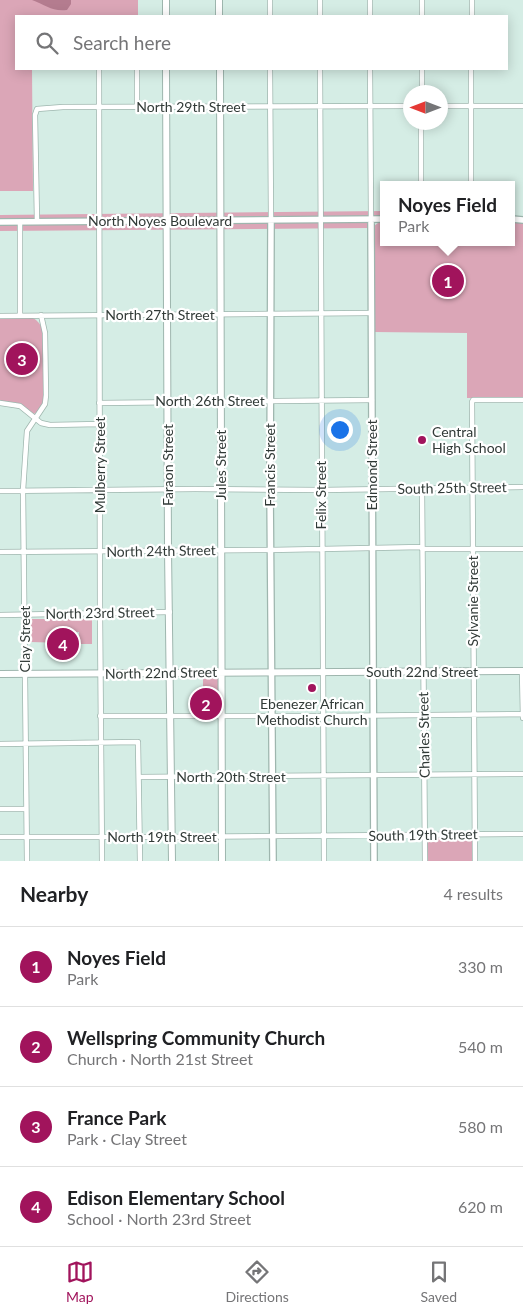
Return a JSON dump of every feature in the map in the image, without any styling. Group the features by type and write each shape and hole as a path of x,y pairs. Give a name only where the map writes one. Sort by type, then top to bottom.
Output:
{"main road":[{"path":"166,0 166,15"},
{"path":"219,0 219,15"},
{"name":"Faraon Street","path":"166,70 168,550 172,861"},
{"name":"Jules Street","path":"220,70 222,861"},
{"name":"South 22nd Street","path":"322,673 523,671"},
{"name":"North 22nd Street","path":"0,674 322,673"}],"street":[{"path":"270,0 270,15"},
{"path":"320,0 320,15"},
{"path":"370,0 370,15"},
{"path":"422,0 422,15"},
{"path":"472,0 472,15"},
{"name":"Mulberry Street","path":"100,70 100,716 102,861"},
{"path":"137,70 137,107"},
{"name":"Francis Street","path":"270,70 270,550 273,861"},
{"name":"Felix Street","path":"320,70 322,776 324,861"},
{"name":"Edmond Street","path":"370,70 374,861"},
{"path":"422,70 422,85"},
{"path":"471,70 471,181"},
{"name":"North 29th Street","path":"37,221 35,111 39,108 403,106"},
{"path":"448,106 523,106"},
{"path":"421,181 422,130"},
{"name":"North Noyes Boulevard","path":"0,222 380,220"},
{"path":"20,222 20,315"},
{"name":"North 27th Street","path":"0,316 371,313"},
{"path":"35,419 45,404 46,333 41,315"},
{"name":"North 26th Street","path":"100,402 372,400"},
{"name":"Sylvanie Street","path":"474,861 472,402 474,400 523,400"},
{"path":"0,403 18,405 35,419 50,425 100,424"},
{"name":"Clay Street","path":"27,861 23,490 27,431 35,419"},
{"name":"South 25th Street","path":"0,491 523,487"},
{"name":"Charles Street","path":"422,488 425,861"},
{"name":"North 24th Street","path":"0,552 372,548 523,549"},
{"name":"North 23rd Street","path":"0,615 170,612"},
{"path":"523,671 523,718"},
{"path":"100,716 523,714"},
{"path":"0,744 138,742 140,861"},
{"name":"North 20th Street","path":"139,777 523,774"},
{"path":"0,809 26,809"},
{"name":"South 19th Street","path":"323,836 523,834"},
{"name":"North 19th Street","path":"0,837 323,836"}],"shaded area":[{"path":"0,0 138,0 138,15 15,15 15,70 32,70 33,191 0,191"},
{"path":"32,0 71,0 71,4 67,10 57,10"},
{"path":"380,211 380,217 368,217 368,228 0,231 0,215"},
{"path":"515,222 523,222 523,398 467,398 467,333 374,332 374,226 380,223 380,246 515,246"},
{"path":"31,317 38,322 42,329 44,353 43,401 40,409 34,414 18,403 0,401 0,318"},
{"path":"31,619 92,619 92,644 79,644 79,632 68,632 68,642 65,643 31,642"},
{"path":"203,676 218,676 219,695 203,695"},
{"path":"470,837 472,839 472,861 426,861 427,838"}],"place":[{"name":"Noyes Field","path":"448,281"},
{"name":"France Park","path":"22,359"},
{"name":"Central High School","path":"422,440"},
{"name":"Edison Elementary School","path":"63,644"},
{"name":"Ebenezer African Methodist Church","path":"312,688"},
{"name":"Wellspring Community Church","path":"206,704"}]}
